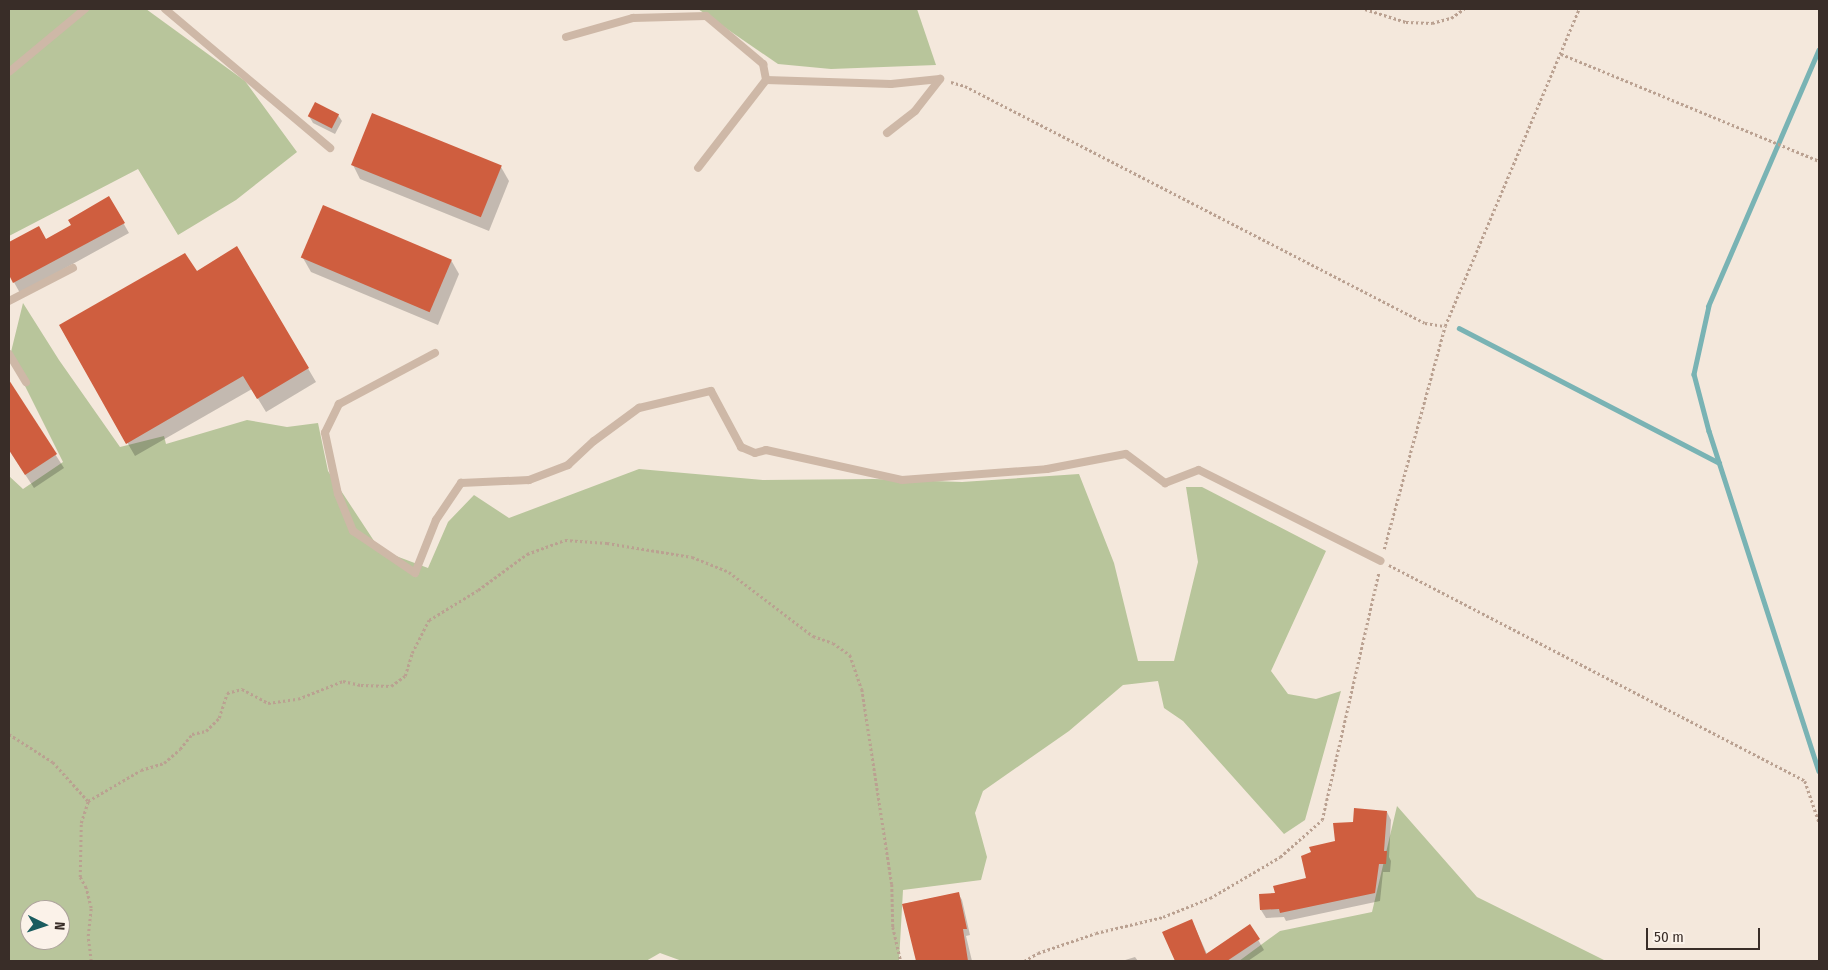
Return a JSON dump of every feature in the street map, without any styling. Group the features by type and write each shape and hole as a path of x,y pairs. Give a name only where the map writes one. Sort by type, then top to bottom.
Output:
{"lane":[{"path":"9,72 85,9"},
{"path":"165,9 330,148"},
{"path":"566,37 633,18 706,16 763,64 766,80 698,168"},
{"path":"766,80 891,84 940,79"},
{"path":"887,132 914,111 940,79"},
{"path":"9,301 74,268"},
{"path":"435,353 339,404 325,433 338,494 354,531 415,574 436,520 461,483 529,480 568,465 594,441 640,408 711,391 741,447 755,453 766,450 902,480 1047,470 1126,454 1165,483 1199,470 1381,561"},
{"path":"9,354 26,382"}],"path":[{"path":"1364,9 1406,22 1432,24 1451,18 1464,9"},
{"path":"1561,54 1819,161"},
{"path":"940,79 965,86 1425,323 1445,326"},
{"path":"91,961 88,936 90,908 86,888 80,876 81,823 88,802 140,770 164,763 180,749 192,734 206,731 219,718 227,694 242,689 268,703 298,700 342,680 361,685 390,686 405,676 412,653 429,620 478,590 527,554 565,540 607,543 692,557 729,572 813,636 833,643 850,655 862,689 892,884 893,927 901,961"},
{"path":"1381,561 1805,781 1819,822"},
{"path":"9,734 53,762 88,802"}],"green space":[{"path":"9,9 146,9 245,81 297,152 236,200 178,235 138,169 9,236"},
{"path":"698,9 917,9 936,65 831,69 778,64"},
{"path":"23,303 59,360 120,447 164,436 166,444 247,420 287,427 318,423 328,471 380,550 428,568 448,522 474,495 509,518 639,469 763,480 874,479 962,482 1079,474 1114,563 1138,661 1174,661 1198,562 1186,487 1202,487 1326,551 1271,671 1288,694 1316,699 1341,691 1305,820 1284,834 1183,721 1164,708 1158,681 1123,685 1069,731 983,791 975,813 987,857 981,880 903,890 899,961 682,961 660,953 646,961 9,961 9,476 23,489 63,462 10,356"},
{"path":"1397,806 1477,897 1606,961 1239,961 1280,931 1372,912"}],"building":[{"path":"315,102 339,114 332,129 308,116"},
{"path":"372,113 502,165 481,217 351,165"},
{"path":"109,196 125,223 13,283 9,275 9,242 39,226 46,239 71,225 68,220"},
{"path":"323,205 452,260 430,312 301,257"},
{"path":"237,246 309,368 257,399 243,376 126,444 59,325 185,253 197,271"},
{"path":"9,380 57,454 25,475 9,450"},
{"path":"1354,808 1387,811 1384,851 1387,851 1386,864 1379,864 1375,893 1280,913 1279,909 1260,910 1259,894 1275,893 1273,886 1306,878 1301,856 1311,852 1309,847 1335,841 1333,823 1353,822"},
{"path":"959,892 967,929 963,929 968,961 916,961 902,904"},
{"path":"1192,919 1206,954 1250,924 1260,939 1227,961 1175,961 1162,932"}],"waterway":[{"path":"1819,50 1709,306 1694,374 1709,431 1819,771"},
{"path":"1459,328 1719,463"}]}
